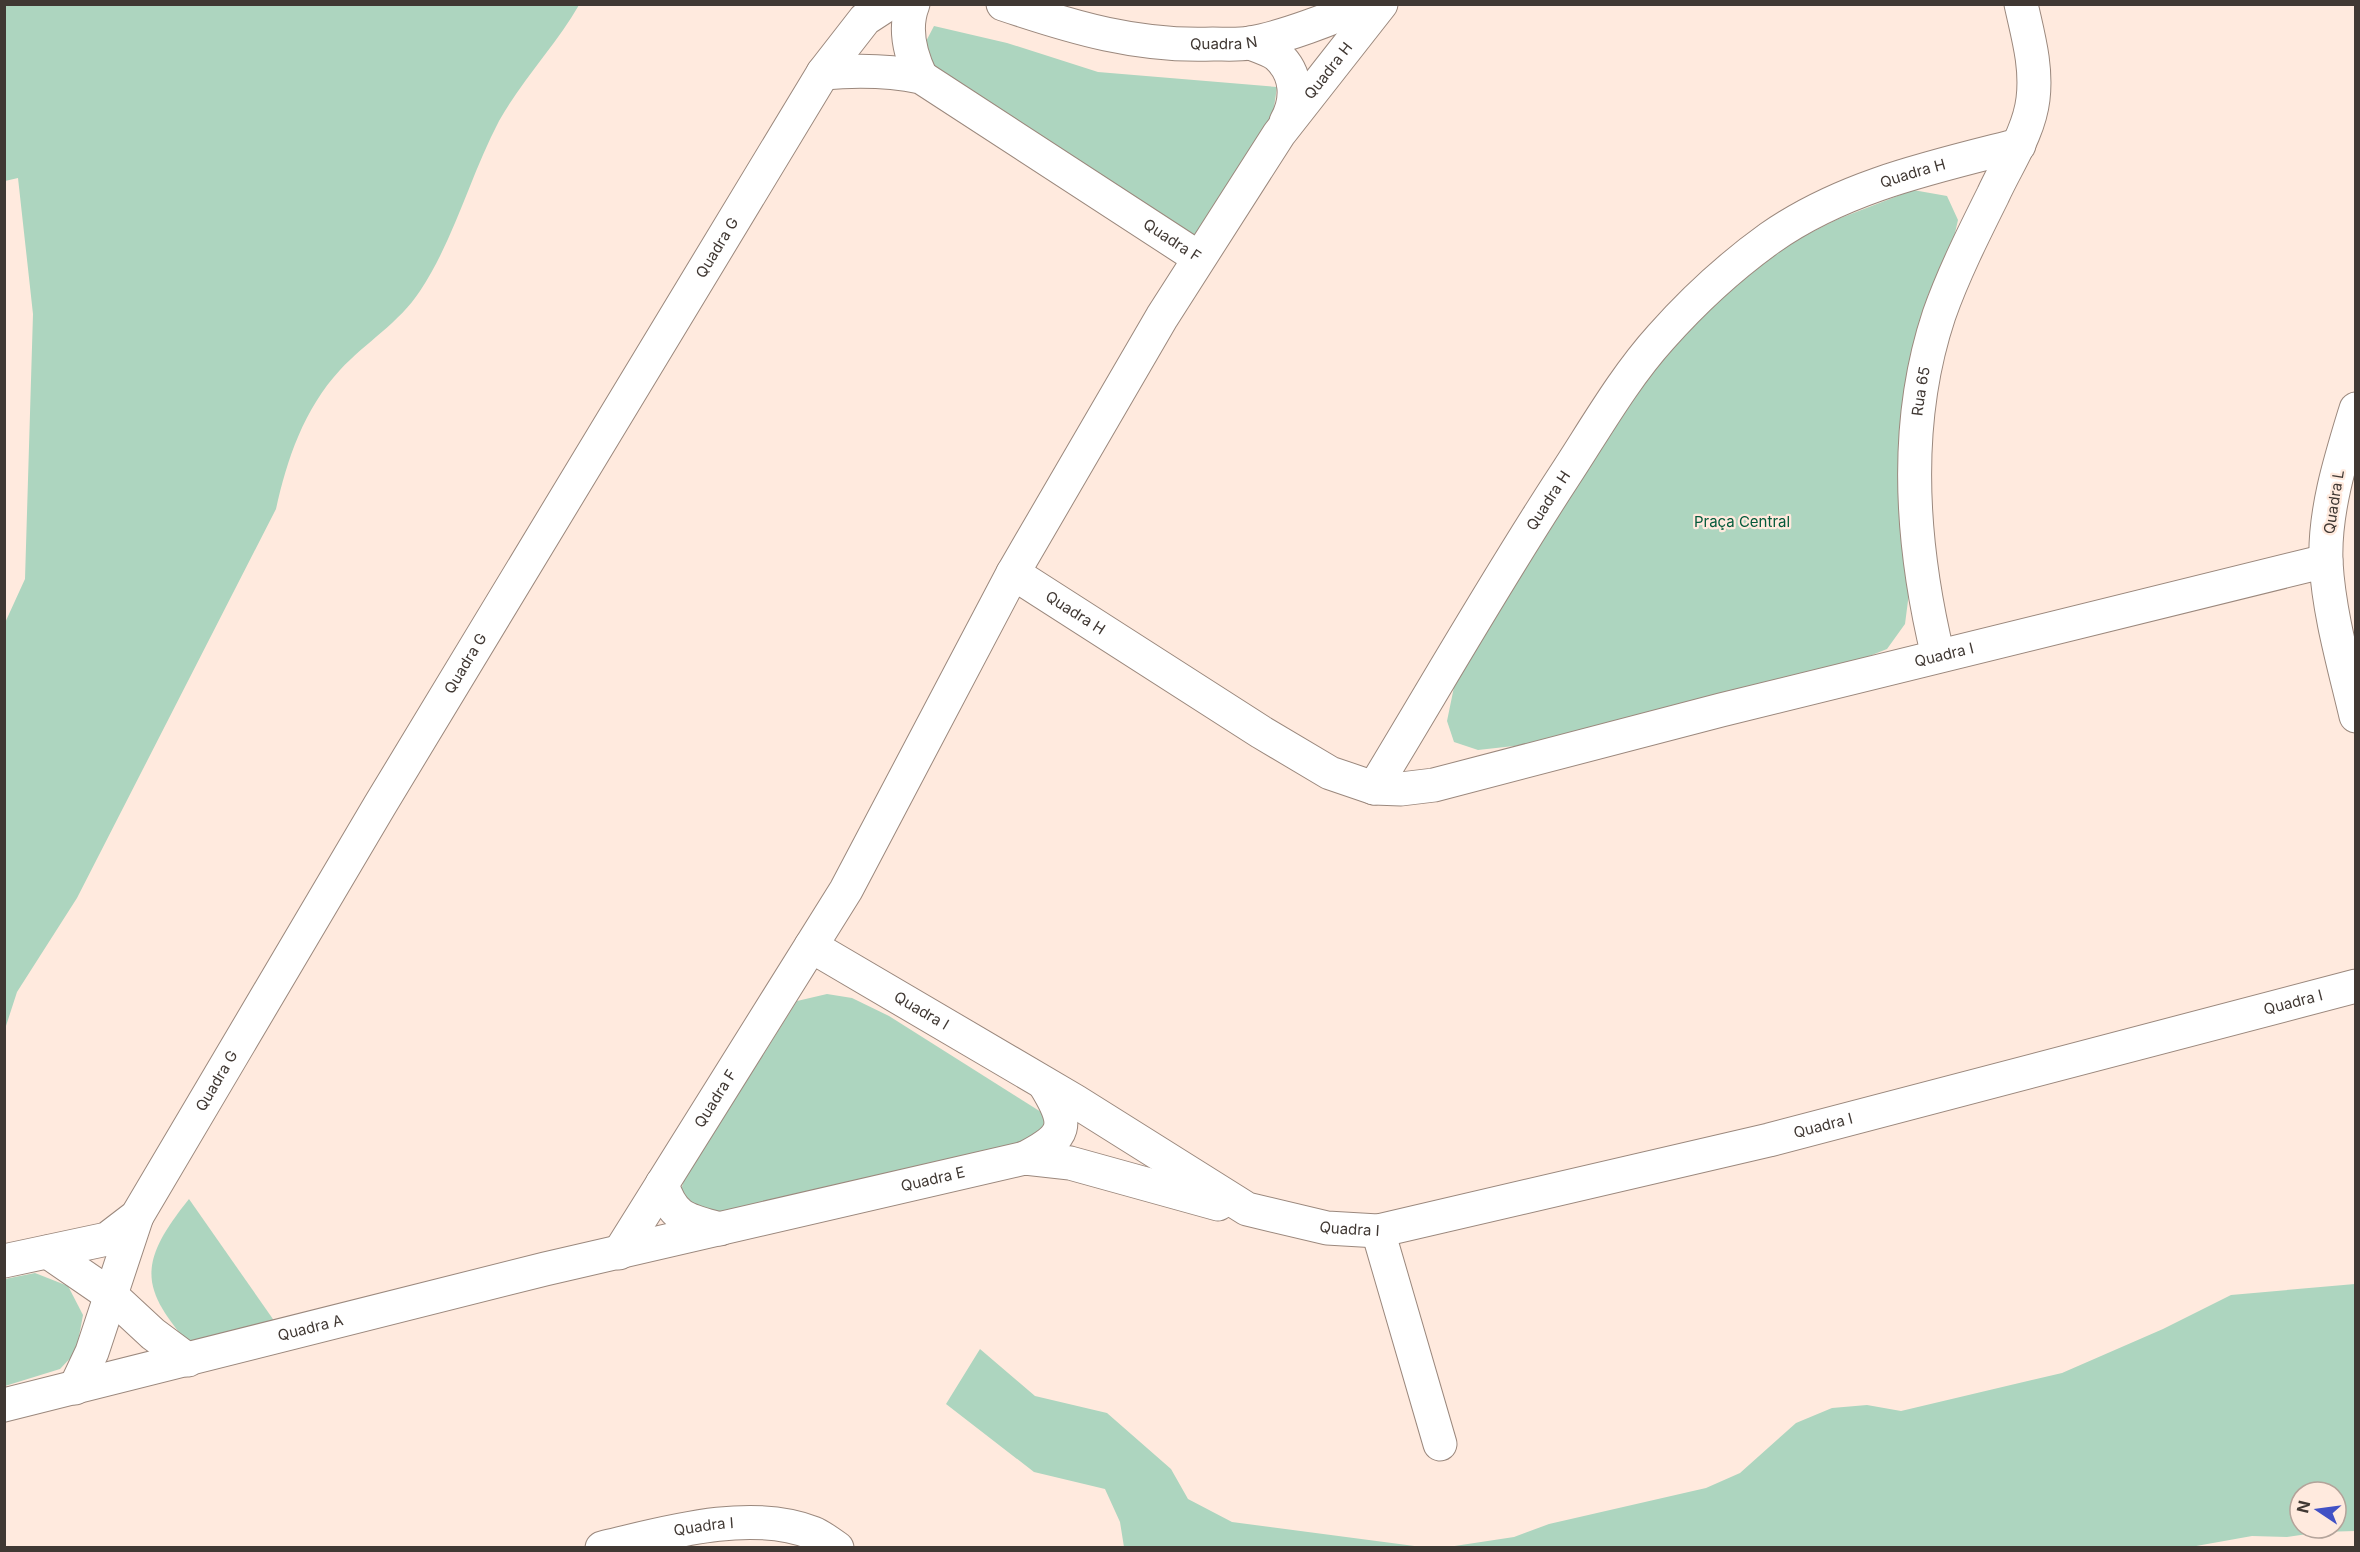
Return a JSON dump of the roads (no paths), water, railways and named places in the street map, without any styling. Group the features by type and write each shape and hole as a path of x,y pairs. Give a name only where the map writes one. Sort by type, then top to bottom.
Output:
{"street":[{"name":"Quadra G","path":"4,1261 107,1239 137,1216 380,805 823,73 864,19 888,4"},
{"path":"914,4 909,20 908,42 921,77"},
{"name":"Quadra N","path":"1003,4 1081,30 1122,39 1182,45 1250,43 1343,14 1363,4"},
{"name":"Quadra H","path":"1199,258 1279,134 1381,4"},
{"path":"2019,145 2033,100 2033,58 2021,4"},
{"path":"1250,43 1277,55 1292,76 1296,95 1292,111 1279,134"},
{"name":"Quadra F","path":"823,73 872,70 921,77 1199,258 1013,573"},
{"name":"Quadra H","path":"1013,573 1300,756 1330,773 1374,788 1530,529 1620,392 1660,338 1713,285 1771,238 1834,201 1902,175 2019,145"},
{"name":"Rua 65","path":"1938,656 1925,602 1916,520 1914,439 1921,384 1940,314 1993,195 2019,145"},
{"name":"Quadra L","path":"2326,561 2330,512 2355,409"},
{"path":"2326,561 2333,618 2355,716"},
{"name":"Quadra I","path":"1374,788 1401,789 1434,785 1938,656 2326,561"},
{"path":"811,946 846,890 1013,573"},
{"name":"Quadra F","path":"619,1253 811,946"},
{"name":"Quadra I","path":"811,946 1045,1085 1247,1209 1327,1228 1378,1231 1769,1140 2355,986"},
{"path":"1025,1158 1050,1145 1058,1135 1061,1122 1058,1107 1045,1085"},
{"name":"Quadra E","path":"619,1253 1025,1158 1070,1163 1209,1202 1247,1209"},
{"path":"662,1184 668,1203 678,1213 695,1222 720,1229"},
{"path":"75,1389 92,1352 137,1216"},
{"path":"1378,1231 1440,1444"},
{"path":"48,1252 112,1296 153,1334 188,1360"},
{"name":"Quadra A","path":"4,1405 545,1269 619,1253"},
{"name":"Quadra I","path":"602,1548 677,1531 771,1522 813,1533 837,1548"}],"park label":[{"name":"Praça Central","path":"1742,522"}]}
